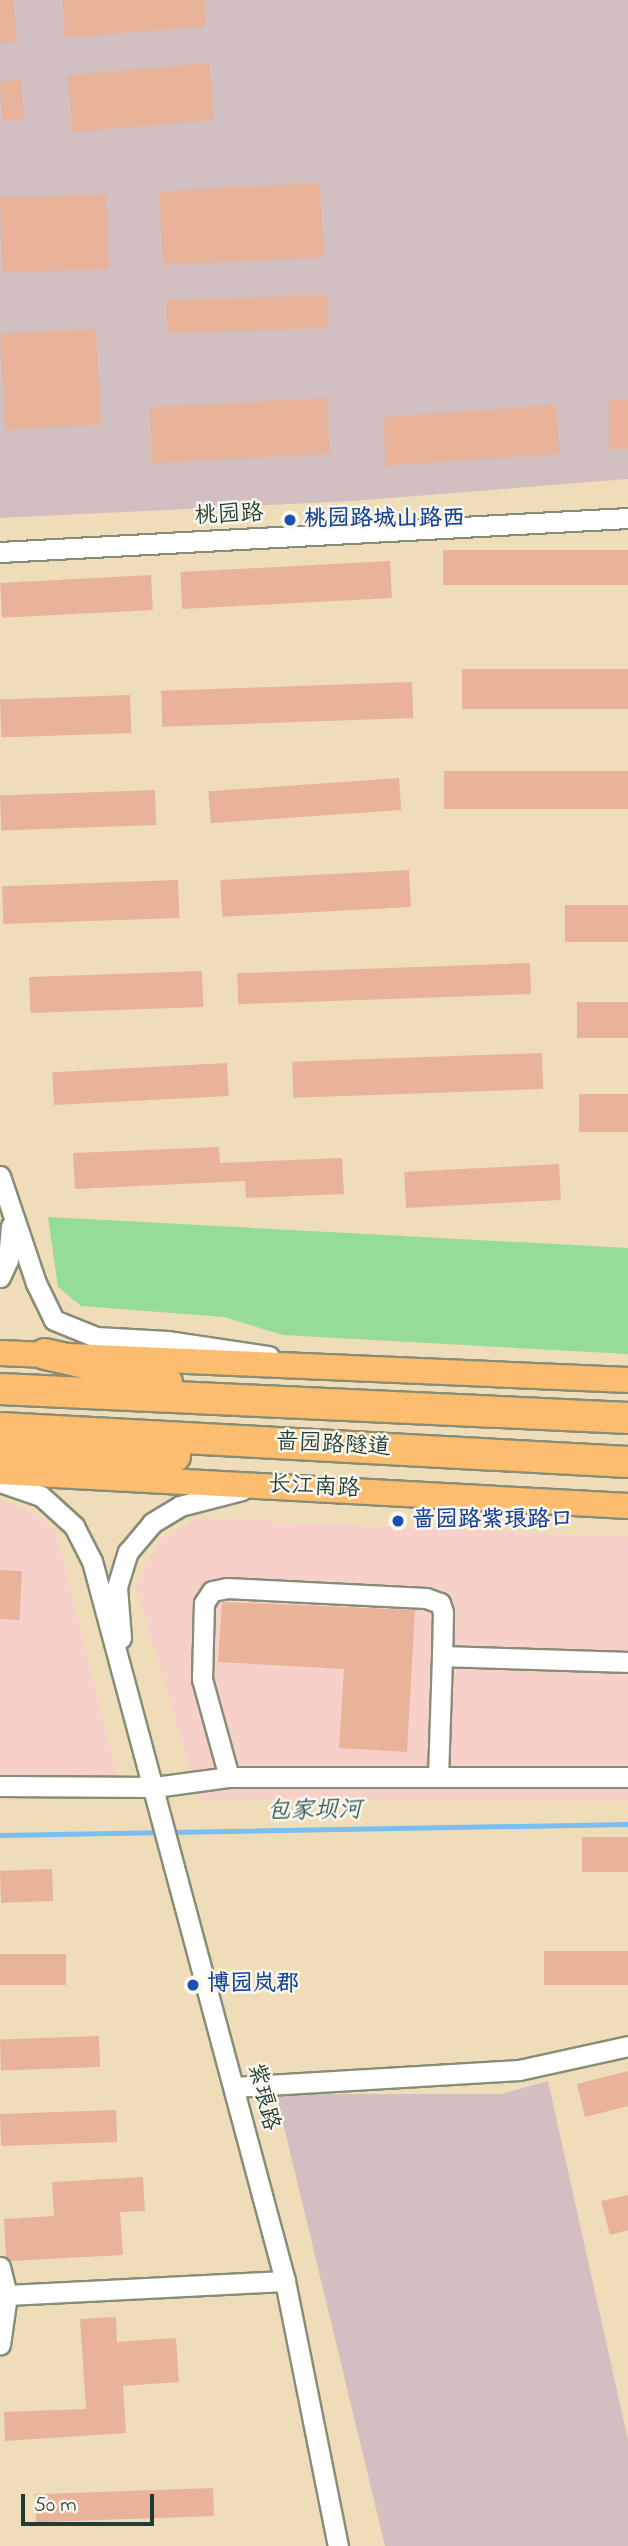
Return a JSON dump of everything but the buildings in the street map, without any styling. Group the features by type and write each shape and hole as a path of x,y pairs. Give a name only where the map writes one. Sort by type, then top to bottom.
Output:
{"highway":[{"path":"45,1354 172,1383 463,1408"},
{"name":"啬园路隧道","path":"0,1389 463,1408 628,1418"},
{"name":"啬园路隧道","path":"0,1428 628,1462"},
{"path":"0,1457 221,1455 564,1473 628,1471"}],"main road":[{"path":"0,1353 628,1380"},
{"name":"长江南路","path":"0,1472 628,1506"}],"street":[{"name":"桃园路","path":"0,552 628,518"},
{"path":"0,1176 12,1218 54,1320 96,1336 218,1347 321,1366"},
{"path":"0,1277 8,1260 12,1218"},
{"path":"0,1482 41,1496 74,1526 92,1560 122,1663"},
{"path":"122,1663 117,1587 128,1552 152,1522 180,1506 262,1486"},
{"path":"229,1777 202,1679 204,1603 212,1591 228,1588 426,1598 440,1603 443,1612 438,1777"},
{"path":"442,1656 628,1662"},
{"name":"紫琅路","path":"122,1663 285,2281 338,2546"},
{"path":"0,1786 155,1787 229,1777 628,1777"},
{"path":"234,2087 519,2070 628,2046"},
{"path":"0,2267 7,2295 0,2345"},
{"path":"7,2295 285,2281"}],"shaded area":[{"path":"0,0 628,0 628,479 353,501 0,518"},
{"path":"0,1499 32,1512 55,1530 122,1796 0,1800"},
{"path":"199,1518 628,1537 628,1801 200,1800 135,1585 160,1540"},
{"path":"548,2081 628,2440 628,2546 385,2546 276,2094 502,2094"}],"green space":[{"path":"48,1217 628,1248 628,1354 283,1335 224,1317 81,1306 58,1287"}],"waterway":[{"name":"包家坝河","path":"0,1835 628,1824"}],"place":[{"name":"桃园路城山路西","path":"290,520"},
{"name":"啬园路紫琅路口","path":"398,1521"},
{"name":"博园岚郡","path":"193,1985"}]}
